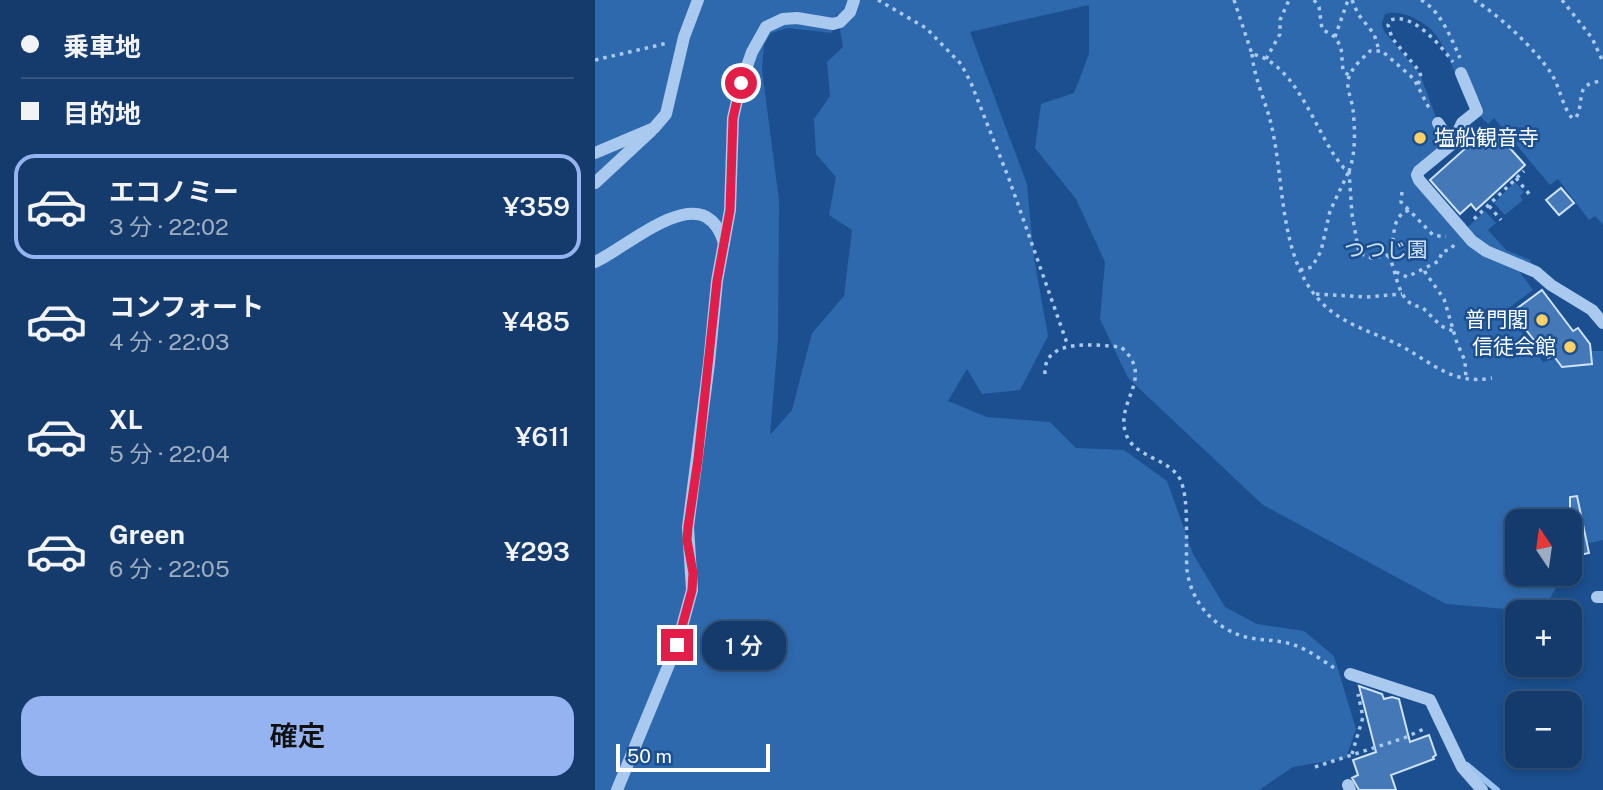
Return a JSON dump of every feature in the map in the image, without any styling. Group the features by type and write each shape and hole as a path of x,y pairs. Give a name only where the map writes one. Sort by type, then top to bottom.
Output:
{"lane":[{"path":"595,183 666,114 684,37 698,0"},
{"path":"617,790 677,645 689,606 693,573 687,540 688,527 705,404 717,281 730,210 733,118 745,73 760,34 766,27 783,19 797,18 833,24 840,22 850,12 854,0"},
{"path":"1461,67 1477,111 1462,123 1452,144 1417,175 1472,242 1486,251 1536,272 1551,285 1592,310 1603,322"},
{"path":"1438,123 1452,144"},
{"path":"595,153 654,128"},
{"path":"595,262 666,220 689,213 703,215 714,223 724,244"},
{"path":"1350,674 1430,700 1462,767 1482,790"}],"path":[{"path":"878,0 926,28 961,64 1009,179 1068,346"},
{"path":"1234,0 1269,117 1285,216 1300,270 1316,294 1334,313 1401,346 1445,372 1466,380 1492,378"},
{"path":"1266,59 1280,34 1280,20 1289,0"},
{"path":"1314,0 1319,7 1322,29 1335,37 1341,47 1343,71 1350,76"},
{"path":"1335,37 1350,0"},
{"path":"1350,0 1374,34 1379,50 1418,84 1438,123"},
{"path":"1421,0 1438,15 1461,67"},
{"path":"1474,0 1496,16 1551,73 1572,118 1576,118 1579,113 1585,86 1591,82 1603,81"},
{"path":"1562,0 1592,38 1603,62"},
{"path":"1418,84 1420,72 1392,38 1388,25 1396,18 1411,23 1433,38 1461,67"},
{"path":"595,60 652,48 684,37"},
{"path":"1300,270 1313,267 1321,251 1330,211 1352,164 1353,111 1347,85 1350,76 1370,51 1379,50"},
{"path":"1252,54 1266,59 1279,69 1309,107 1339,163 1349,171 1352,214 1359,253 1372,258 1388,255"},
{"path":"1462,229 1524,171"},
{"path":"1516,178 1530,195"},
{"path":"1396,272 1407,277 1435,264 1442,252 1454,246 1453,238 1433,235 1401,202 1402,192"},
{"path":"1488,206 1501,220"},
{"path":"1409,210 1400,213 1388,255 1396,272 1397,285 1414,306 1422,307 1441,326 1454,331"},
{"path":"1425,268 1427,276 1444,299 1465,361 1466,380"},
{"path":"1316,294 1366,297 1402,294"},
{"path":"1045,374 1048,357 1055,350 1068,346 1121,347 1130,355 1136,368 1136,380 1124,420 1126,432 1139,450 1173,470 1180,480 1184,495 1188,572 1200,607 1210,618 1241,636 1295,645 1350,674 1362,705 1363,717 1352,754"},
{"path":"1315,767 1404,737 1440,721"}],"green space":[{"name":"つつじ園","path":"595,0 1603,0 1603,225 1595,216 1589,220 1558,179 1550,185 1494,118 1488,124 1480,116 1484,111 1478,97 1466,100 1446,52 1434,32 1415,18 1399,13 1385,14 1382,24 1384,31 1420,74 1445,142 1414,171 1467,243 1516,267 1533,290 1506,310 1543,362 1587,351 1603,351 1603,540 1582,545 1582,509 1505,509 1505,586 1557,586 1549,600 1505,600 1505,609 1446,604 1263,505 1128,378 1100,319 1105,262 1076,199 1035,148 1041,104 1074,93 1089,54 1089,5 970,32 1027,184 1034,258 1048,336 1020,390 982,394 967,369 948,401 987,417 1050,422 1076,448 1124,450 1167,481 1193,554 1225,607 1257,624 1304,631 1334,656 1356,729 1346,758 1293,767 1259,790 595,790","holes":["837,12 843,47 827,62 830,96 814,119 816,154 836,177 829,215 852,230 844,296 812,333 792,410 770,435 778,339 779,200 762,70 764,45 771,33 788,28 832,33"]},
{"path":"1515,182 1524,192 1520,196 1523,200 1505,215 1494,203"},
{"path":"1485,211 1496,223 1488,230 1506,250 1530,260 1532,264 1483,243 1468,227"}],"building":[{"path":"1492,128 1525,165 1476,210 1471,204 1460,214 1430,180 1487,129 1488,131"},
{"path":"1561,188 1574,203 1559,215 1546,200"},
{"name":"普門閣","path":"1542,290 1573,331 1578,328 1590,344 1592,364 1562,367 1553,355 1548,358 1512,312"},
{"path":"1577,496 1580,509 1570,509 1570,497"},
{"path":"1582,520 1589,553 1582,554"},
{"path":"1359,686 1382,694 1384,699 1399,699 1410,742 1429,735 1436,755 1434,759 1391,775 1396,790 1359,790 1352,778 1358,775 1353,760 1376,752"}],"waterway":[{"path":"1467,765 1497,790"}],"place":[{"name":"塩船観音寺","path":"1420,138"},
{"name":"普門閣","path":"1542,320"},
{"name":"信徒会館","path":"1570,347"}],"route":[{"path":"677,645 692,590 688,527 717,281 730,210 732,129 741,83"}]}
